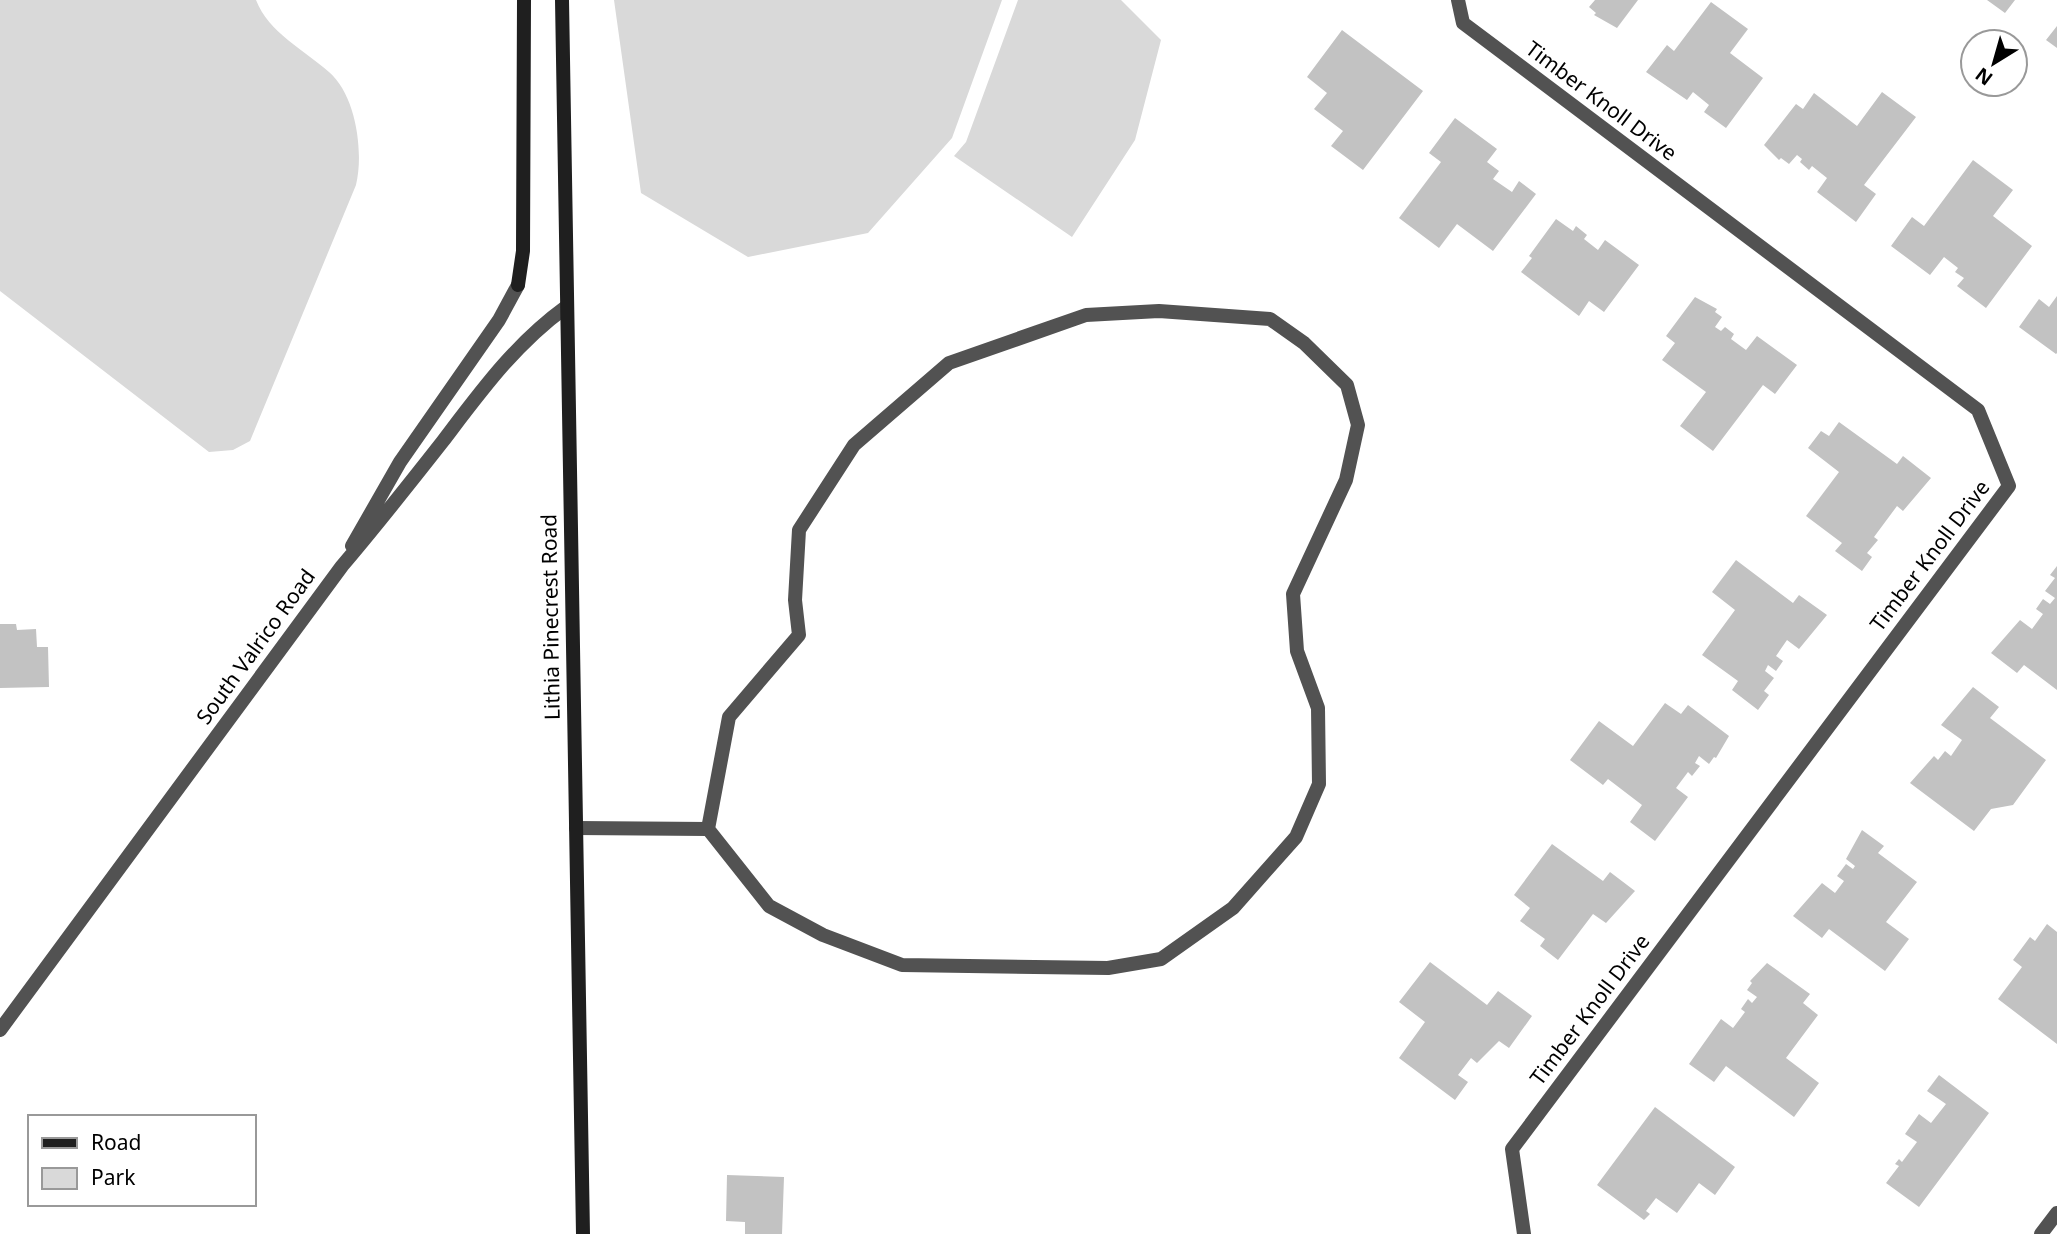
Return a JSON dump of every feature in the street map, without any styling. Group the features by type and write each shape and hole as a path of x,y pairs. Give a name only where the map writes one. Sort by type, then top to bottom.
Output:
{"main road":[{"path":"519,285 524,239 524,0"},
{"name":"Lithia Pinecrest Road","path":"562,0 583,1234"}],"street":[{"name":"Timber Knoll Drive","path":"1458,0 1463,23 1978,410 2009,486 1512,1149 1524,1234"},
{"path":"342,566 375,501 499,320 519,285"},
{"name":"South Valrico Road","path":"0,1030 342,566 385,516 507,358 536,329 566,307"},
{"path":"1171,312 1270,318 1304,343 1347,386 1358,425 1346,480 1293,594 1297,651 1318,708 1319,784 1296,837 1233,908 1161,960 1108,968 902,965 822,935 769,906 708,829 729,717 799,635 795,600 799,530 854,445 949,363 1086,315 1171,312"},
{"path":"576,828 708,829"},
{"path":"2041,1234 2057,1213"}],"green space":[{"path":"0,0 256,0 269,22 329,72 346,95 352,109 358,141 356,185 250,441 233,450 209,452 0,291"},
{"path":"614,0 1002,0 952,138 868,233 748,257 641,193"},
{"path":"1018,0 1121,0 1161,40 1135,140 1072,237 954,156 966,142"}],"building":[{"path":"1595,0 1638,0 1617,28 1594,15 1596,13 1589,7"},
{"path":"1987,0 2015,0 2005,13"},
{"path":"1711,2 1748,29 1730,53 1763,78 1726,128 1704,112 1709,105 1693,92 1687,100 1646,72 1667,45 1674,51"},
{"path":"2057,26 2057,48 2046,40"},
{"path":"1342,30 1423,91 1363,170 1331,146 1343,131 1314,109 1327,93 1307,77"},
{"path":"1882,92 1916,117 1864,185 1876,194 1856,222 1817,192 1827,178 1812,166 1809,170 1797,155 1789,164 1781,158 1779,160 1764,145 1796,104 1803,109 1814,93 1857,126"},
{"path":"1455,118 1497,149 1487,162 1499,171 1493,179 1512,192 1519,181 1536,194 1493,251 1457,224 1439,248 1399,218 1441,162 1429,153"},
{"path":"1973,160 2013,190 1993,216 2032,246 1986,308 1957,286 1964,278 1955,272 1958,268 1944,257 1930,275 1891,246 1912,217 1924,226"},
{"path":"1556,219 1573,231 1576,226 1587,235 1584,239 1598,250 1605,240 1639,265 1604,312 1589,301 1579,316 1521,272 1532,258 1529,256"},
{"path":"2057,296 2056,354 2019,327 2039,299 2049,307"},
{"path":"1695,297 1717,309 1715,312 1722,317 1715,327 1721,331 1725,327 1734,334 1731,339 1746,350 1757,336 1797,365 1775,394 1763,385 1713,451 1680,426 1706,392 1662,360 1675,343 1666,336"},
{"path":"1839,422 1897,464 1903,456 1931,478 1903,511 1897,506 1874,537 1878,540 1867,553 1872,557 1862,571 1835,551 1842,543 1806,516 1839,472 1808,448 1821,431 1829,436"},
{"path":"1736,560 1793,603 1799,595 1827,615 1799,649 1787,640 1776,656 1783,661 1776,671 1768,665 1765,671 1774,678 1764,691 1769,695 1758,710 1732,690 1738,681 1702,655 1735,610 1712,592"},
{"path":"2057,566 2057,690 2024,665 2017,673 1991,653 2020,620 2032,629 2043,614 2036,609 2043,599 2050,604 2055,598 2045,591 2055,578 2050,575"},
{"path":"0,624 16,624 17,630 36,629 37,647 48,647 49,687 0,688"},
{"path":"1973,687 1999,707 1990,718 2046,760 2013,805 1991,809 1974,831 1910,783 1934,756 1938,760 1945,751 1951,756 1962,740 1941,725"},
{"path":"1665,703 1681,714 1688,705 1729,736 1716,758 1709,764 1699,756 1695,763 1700,766 1692,776 1688,772 1676,788 1688,797 1655,841 1630,822 1642,805 1608,779 1603,785 1570,760 1599,721 1633,746"},
{"path":"1862,830 1884,846 1878,853 1917,882 1886,922 1909,939 1885,971 1829,929 1822,938 1793,916 1822,883 1835,893 1844,881 1837,876 1846,864 1853,869 1855,866 1846,859"},
{"path":"1552,844 1603,881 1610,872 1635,891 1606,923 1593,914 1558,960 1540,946 1545,939 1520,921 1530,908 1514,895"},
{"path":"2047,924 2057,932 2057,1044 1998,999 2022,967 2013,960 2030,937 2035,941"},
{"path":"1430,962 1487,1005 1498,991 1532,1016 1509,1048 1499,1041 1477,1063 1471,1058 1458,1075 1468,1082 1455,1100 1399,1058 1425,1022 1399,1002"},
{"path":"1767,963 1810,994 1803,1003 1818,1015 1786,1058 1819,1083 1794,1117 1726,1066 1714,1082 1689,1064 1721,1019 1733,1028 1745,1012 1741,1009 1748,999 1752,1003 1757,997 1747,990 1752,983 1750,981"},
{"path":"1939,1075 1989,1113 1919,1207 1886,1183 1899,1166 1895,1164 1899,1159 1902,1162 1917,1142 1905,1134 1919,1114 1931,1123 1946,1104 1927,1091"},
{"path":"1655,1107 1735,1167 1715,1195 1699,1183 1677,1213 1656,1198 1646,1211 1650,1214 1644,1220 1597,1185"},
{"path":"727,1175 784,1177 782,1234 745,1234 745,1222 726,1221"}]}
